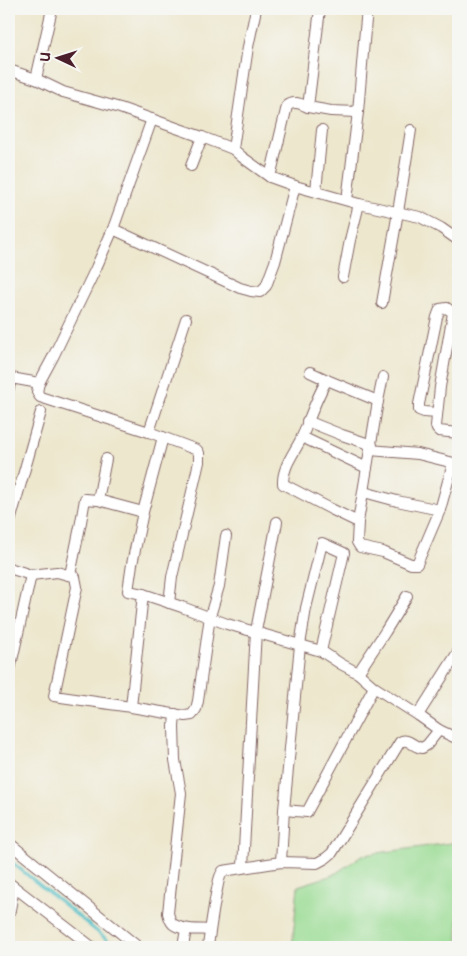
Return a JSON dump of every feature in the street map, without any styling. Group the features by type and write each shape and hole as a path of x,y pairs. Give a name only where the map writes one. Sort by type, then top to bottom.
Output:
{"street":[{"path":"36,79 52,9"},
{"path":"233,149 248,47 256,9"},
{"path":"308,107 320,9"},
{"path":"347,200 358,112 367,9"},
{"path":"9,70 36,79 63,92 120,108 233,149 242,158 270,177 295,186 359,204 420,217 458,240"},
{"path":"270,177 287,106 291,103 297,102 308,107 331,111 358,112"},
{"path":"152,119 113,229 53,358 39,383 37,392 40,397 149,432 197,450 200,456 172,576 169,603"},
{"path":"316,191 322,130"},
{"path":"382,303 411,130"},
{"path":"191,166 202,137"},
{"path":"113,229 240,288 260,292 266,286 275,262 295,186"},
{"path":"343,277 359,204"},
{"path":"437,413 422,412 419,410 419,404 437,317 440,309 447,308 453,313 436,426 439,431 458,433"},
{"path":"149,432 186,319"},
{"path":"310,372 378,402"},
{"path":"307,421 371,447 418,454 456,463 440,510 417,564 415,565 384,552 360,547 357,542 358,522 364,492 367,468 371,447 378,402 383,377"},
{"path":"327,380 284,472 283,484 358,522"},
{"path":"10,382 39,383"},
{"path":"9,525 41,412"},
{"path":"163,437 143,512 128,592 142,594 210,616 228,624 322,652 358,674 374,687 439,730 458,739"},
{"path":"302,437 367,468"},
{"path":"98,500 106,459"},
{"path":"364,492 440,510"},
{"path":"70,575 85,499 98,500 143,512"},
{"path":"243,867 256,631 277,522"},
{"path":"9,568 31,575 57,572 75,577 77,587 54,696 185,716 192,715 198,701 210,616 219,586 226,536"},
{"path":"281,862 284,810 300,645 306,608 322,544 344,553 322,652"},
{"path":"9,674 31,575"},
{"path":"131,707 142,594"},
{"path":"358,674 407,596"},
{"path":"418,715 458,652"},
{"path":"284,810 307,812 374,687"},
{"path":"175,714 175,760 181,793 168,913 174,925 186,929 210,930"},
{"path":"208,947 220,873 243,867 281,862 317,863 326,858 332,853 400,742 406,740 422,748 427,745 439,730"},
{"path":"9,843 138,947"},
{"path":"9,915 12,886"},
{"path":"12,886 92,947"},
{"path":"183,947 186,929"}],"green space":[{"path":"458,842 458,947 292,947 298,886 333,875 363,855"}],"waterway":[{"path":"9,860 116,947"}]}
